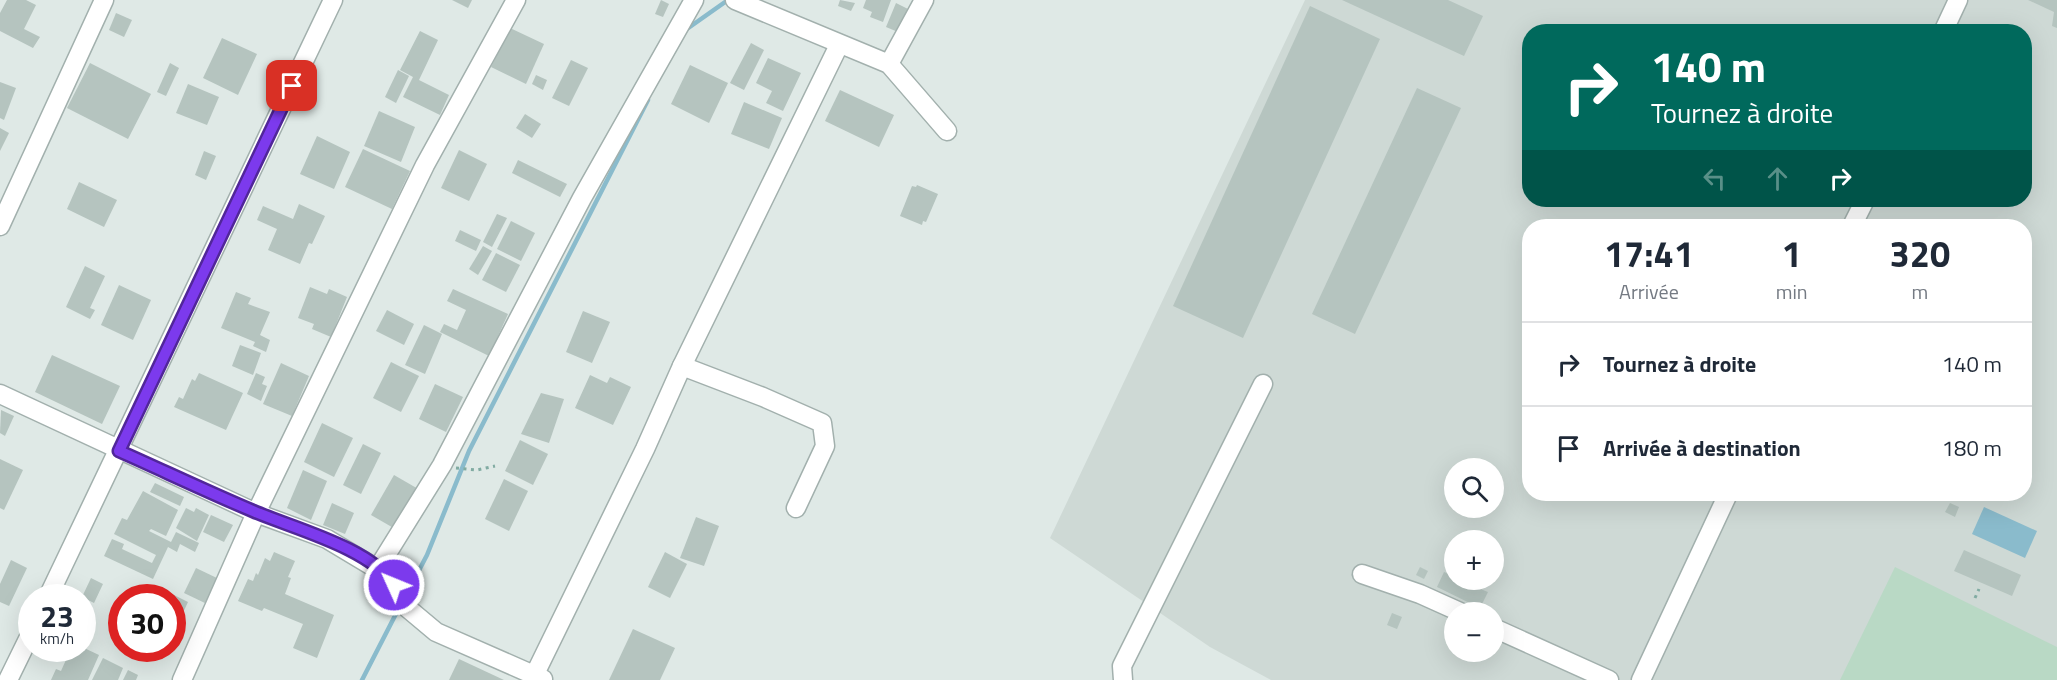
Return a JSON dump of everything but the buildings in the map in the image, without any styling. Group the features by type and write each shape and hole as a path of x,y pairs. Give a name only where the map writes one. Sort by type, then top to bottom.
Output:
{"street":[{"path":"0,226 104,0"},
{"path":"54,584 333,0"},
{"path":"182,680 256,513 425,165 516,0"},
{"path":"378,568 442,465 582,198 694,0"},
{"path":"735,0 889,64 947,131"},
{"path":"889,64 924,0"},
{"path":"1947,24 1958,0"},
{"path":"0,394 256,513 327,539 387,574 394,585 399,601 436,632 537,678 682,366 839,45"},
{"path":"682,366 763,397 822,423 825,446 796,508"},
{"path":"1123,680 1122,666 1263,384"},
{"path":"1641,680 1725,501"},
{"path":"1362,574 1444,605"},
{"path":"1504,633 1609,680"},
{"path":"8,680 18,660"}],"path":[{"path":"442,465 465,470 495,466"},
{"path":"1975,598 1979,588"}],"shaded area":[{"path":"1305,0 2057,0 2057,680 1271,680 1210,647 1050,538"}],"green space":[{"path":"1895,567 2057,647 2057,680 1840,680"}],"water":[{"path":"1984,507 2037,531 2025,558 1972,534"}],"waterway":[{"path":"684,31 728,0"},
{"path":"404,599 427,555 469,451 648,100"},
{"path":"362,680 400,606"}],"route":[{"path":"292,86 119,451 256,513 327,539 387,574 394,585"}]}
